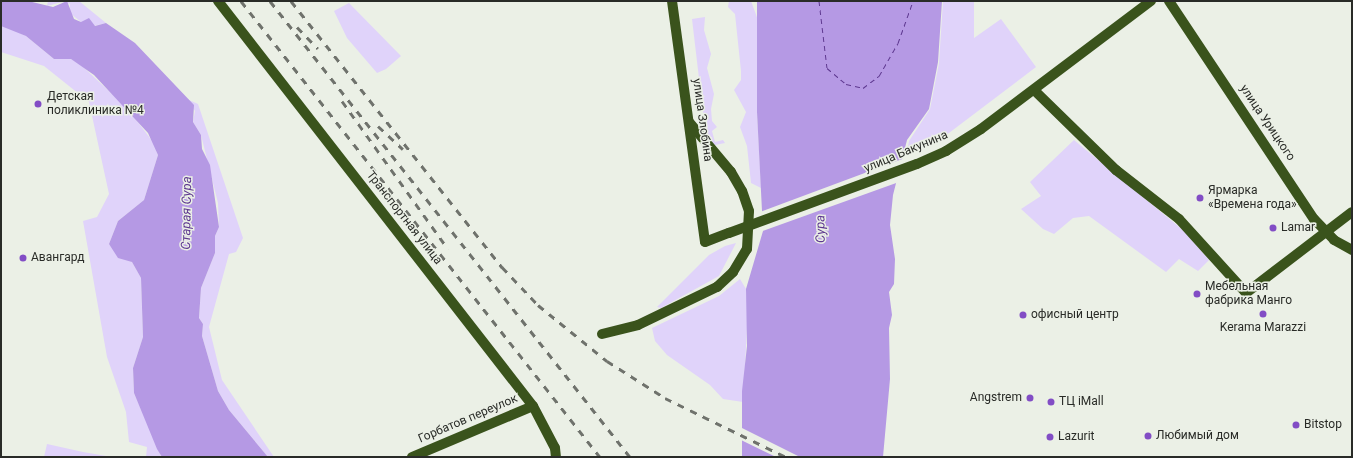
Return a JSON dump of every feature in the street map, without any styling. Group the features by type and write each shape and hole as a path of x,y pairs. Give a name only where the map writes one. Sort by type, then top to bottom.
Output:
{"main road":[{"name":"Транспортная улица","path":"218,1 533,406 555,448 556,457"},
{"name":"улица Злобина","path":"672,1 705,242"},
{"name":"улица Бакунина","path":"705,242 916,164 965,140 1034,90 1151,1"},
{"name":"улица Урицкого","path":"1168,1 1327,233 1352,250"},
{"path":"1034,90 1116,170 1179,219 1246,292 1327,233 1352,212"},
{"path":"602,334 638,325 717,287 733,272 747,249 749,212 742,191 731,172 689,122"},
{"name":"Горбатов переулок","path":"412,457 533,406"}],"shaded area":[{"path":"48,1 79,1 106,23 94,26 81,22 70,13 70,4 62,2 47,6"},
{"path":"729,1 751,1 758,20 757,112 761,188 751,183 747,146 740,127 746,112 734,90 741,80 741,71 735,14 728,7"},
{"path":"943,1 974,1 974,38 1001,19 1036,67 945,136 907,152 909,141 930,109 939,63"},
{"path":"349,3 401,56 386,69 377,73 347,38 334,11"},
{"path":"705,17 704,30 711,54 707,68 714,94 711,109 712,121 717,127 712,131 715,142 723,140 725,143 715,145 708,139 704,121 692,19"},
{"path":"4,25 26,36 54,59 71,59 80,64 127,108 153,142 158,155 144,200 118,221 109,244 114,250 132,262 141,278 143,337 133,368 134,393 162,457 146,457 147,447 129,442 126,412 107,357 83,221 97,217 109,194 89,102 44,66 1,52 1,26"},
{"path":"187,99 198,104 243,238 236,252 229,254 209,327 222,380 274,457 268,457 229,410 218,391 202,336 203,324 199,318 201,288 215,253 215,236 219,227 218,203 201,135 193,122 195,111"},
{"path":"1074,140 1184,231 1209,260 1198,271 1179,259 1166,272 1089,216 1073,218 1054,234 1043,229 1021,209 1041,196 1030,182"},
{"path":"736,243 719,276 661,308 657,307 709,255 725,246"},
{"path":"740,279 746,289 748,310 743,402 723,399 710,385 667,355 655,341 652,328 719,296"},
{"path":"47,444 83,452 112,457 44,457"}],"water":[{"name":"Старая Сура","path":"1,1 28,1 53,7 67,1 74,19 81,22 89,18 95,26 106,23 135,43 194,105 193,122 201,135 202,149 210,165 219,227 215,236 215,253 201,288 199,318 203,324 202,336 218,391 229,410 268,457 162,457 157,449 134,393 133,368 143,337 141,278 132,262 118,258 109,244 118,221 144,200 158,155 148,133 94,75 71,59 54,59 26,36 1,26"},
{"name":"Сура","path":"757,1 942,1 938,62 929,109 907,140 893,195 890,225 895,259 894,284 889,292 892,315 889,328 890,379 883,457 742,457 742,391 747,346 746,289 763,231 757,112"}],"pier":[{"path":"905,158 899,182 760,232 760,212"},
{"path":"742,428 800,457 776,457 741,440"}],"ferry route":[{"path":"819,1 827,68 846,84 863,88 879,76 898,43 913,1"}],"railway":[{"path":"241,1 600,457"},
{"path":"270,1 630,457"},
{"path":"291,1 502,267 538,305 607,361 665,398 786,457"},
{"path":"297,27 318,49"},
{"path":"342,101 448,249"},
{"path":"378,126 403,149"}],"place":[{"name":"Детская поликлиника №4","path":"38,104"},
{"name":"Ярмарка «Времена года»","path":"1200,198"},
{"name":"Lamar","path":"1273,228"},
{"name":"Авангард","path":"23,258"},
{"name":"Мебельная фабрика Манго","path":"1197,294"},
{"name":"Kerama Marazzi","path":"1263,314"},
{"name":"офисный центр","path":"1023,315"},
{"name":"Angstrem","path":"1030,398"},
{"name":"ТЦ iMall","path":"1051,402"},
{"name":"Bitstop","path":"1296,425"},
{"name":"Любимый дом","path":"1148,436"},
{"name":"Lazurit","path":"1050,437"}]}
